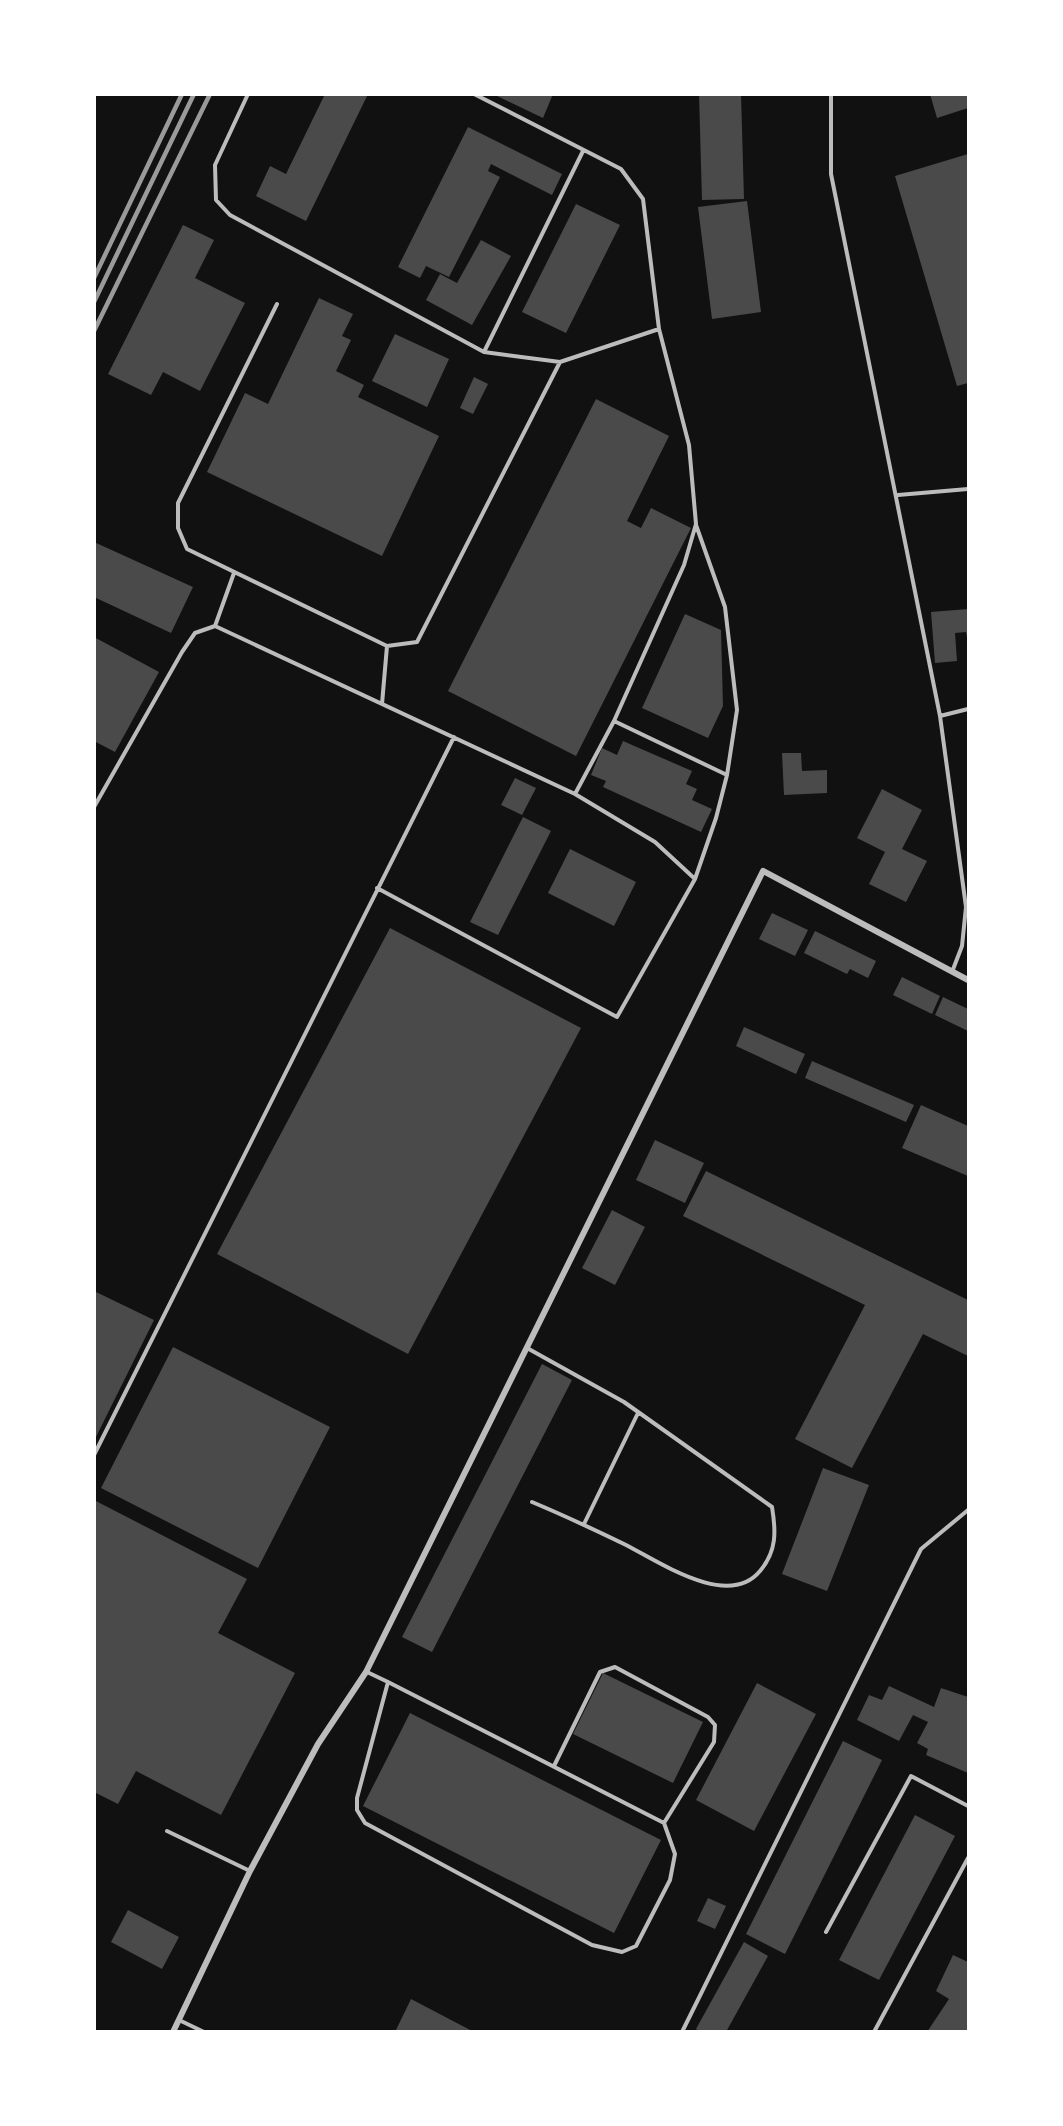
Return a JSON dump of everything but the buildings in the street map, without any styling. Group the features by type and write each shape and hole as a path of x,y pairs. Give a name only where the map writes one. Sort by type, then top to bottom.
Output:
{"street":[{"path":"173,2031 250,1871 318,1744 366,1671 763,871 969,980"}],"lane":[{"path":"248,94 215,165 216,200 230,215 484,352 560,362 659,329"},
{"path":"377,888 617,1017 695,879 716,818 727,775 737,710 725,607 696,524 689,445 659,329 643,199 621,169 583,152 474,94"},
{"path":"831,94 831,174 898,495 940,716 966,907 962,946 952,972"},
{"path":"484,352 583,152"},
{"path":"277,304 178,503 178,528 187,549 387,646 417,642 560,362"},
{"path":"898,495 969,489"},
{"path":"575,794 614,721 684,565 696,524"},
{"path":"215,626 234,573"},
{"path":"94,807 182,652 195,633 215,626 575,794 655,842 695,879"},
{"path":"382,704 387,646"},
{"path":"940,716 969,709"},
{"path":"614,721 727,775"},
{"path":"94,1455 454,737"},
{"path":"527,1347 624,1402 772,1507 776,1535 768,1562 753,1580 734,1587 701,1582 584,1524 532,1502"},
{"path":"584,1524 638,1413"},
{"path":"682,2031 921,1549 969,1510"},
{"path":"554,1766 600,1672 615,1667 708,1718 715,1725 714,1742 664,1823"},
{"path":"366,1671 388,1682 554,1766 664,1823 675,1854 670,1880 636,1946 622,1952 592,1945 365,1822 357,1810 357,1798 388,1682"},
{"path":"826,1932 911,1776 969,1806"},
{"path":"167,1831 250,1871"},
{"path":"874,2031 969,1858"},
{"path":"179,2020 204,2031"}],"railway":[{"path":"94,278 182,94"},
{"path":"94,302 194,94"},
{"path":"94,331 210,94"}]}
